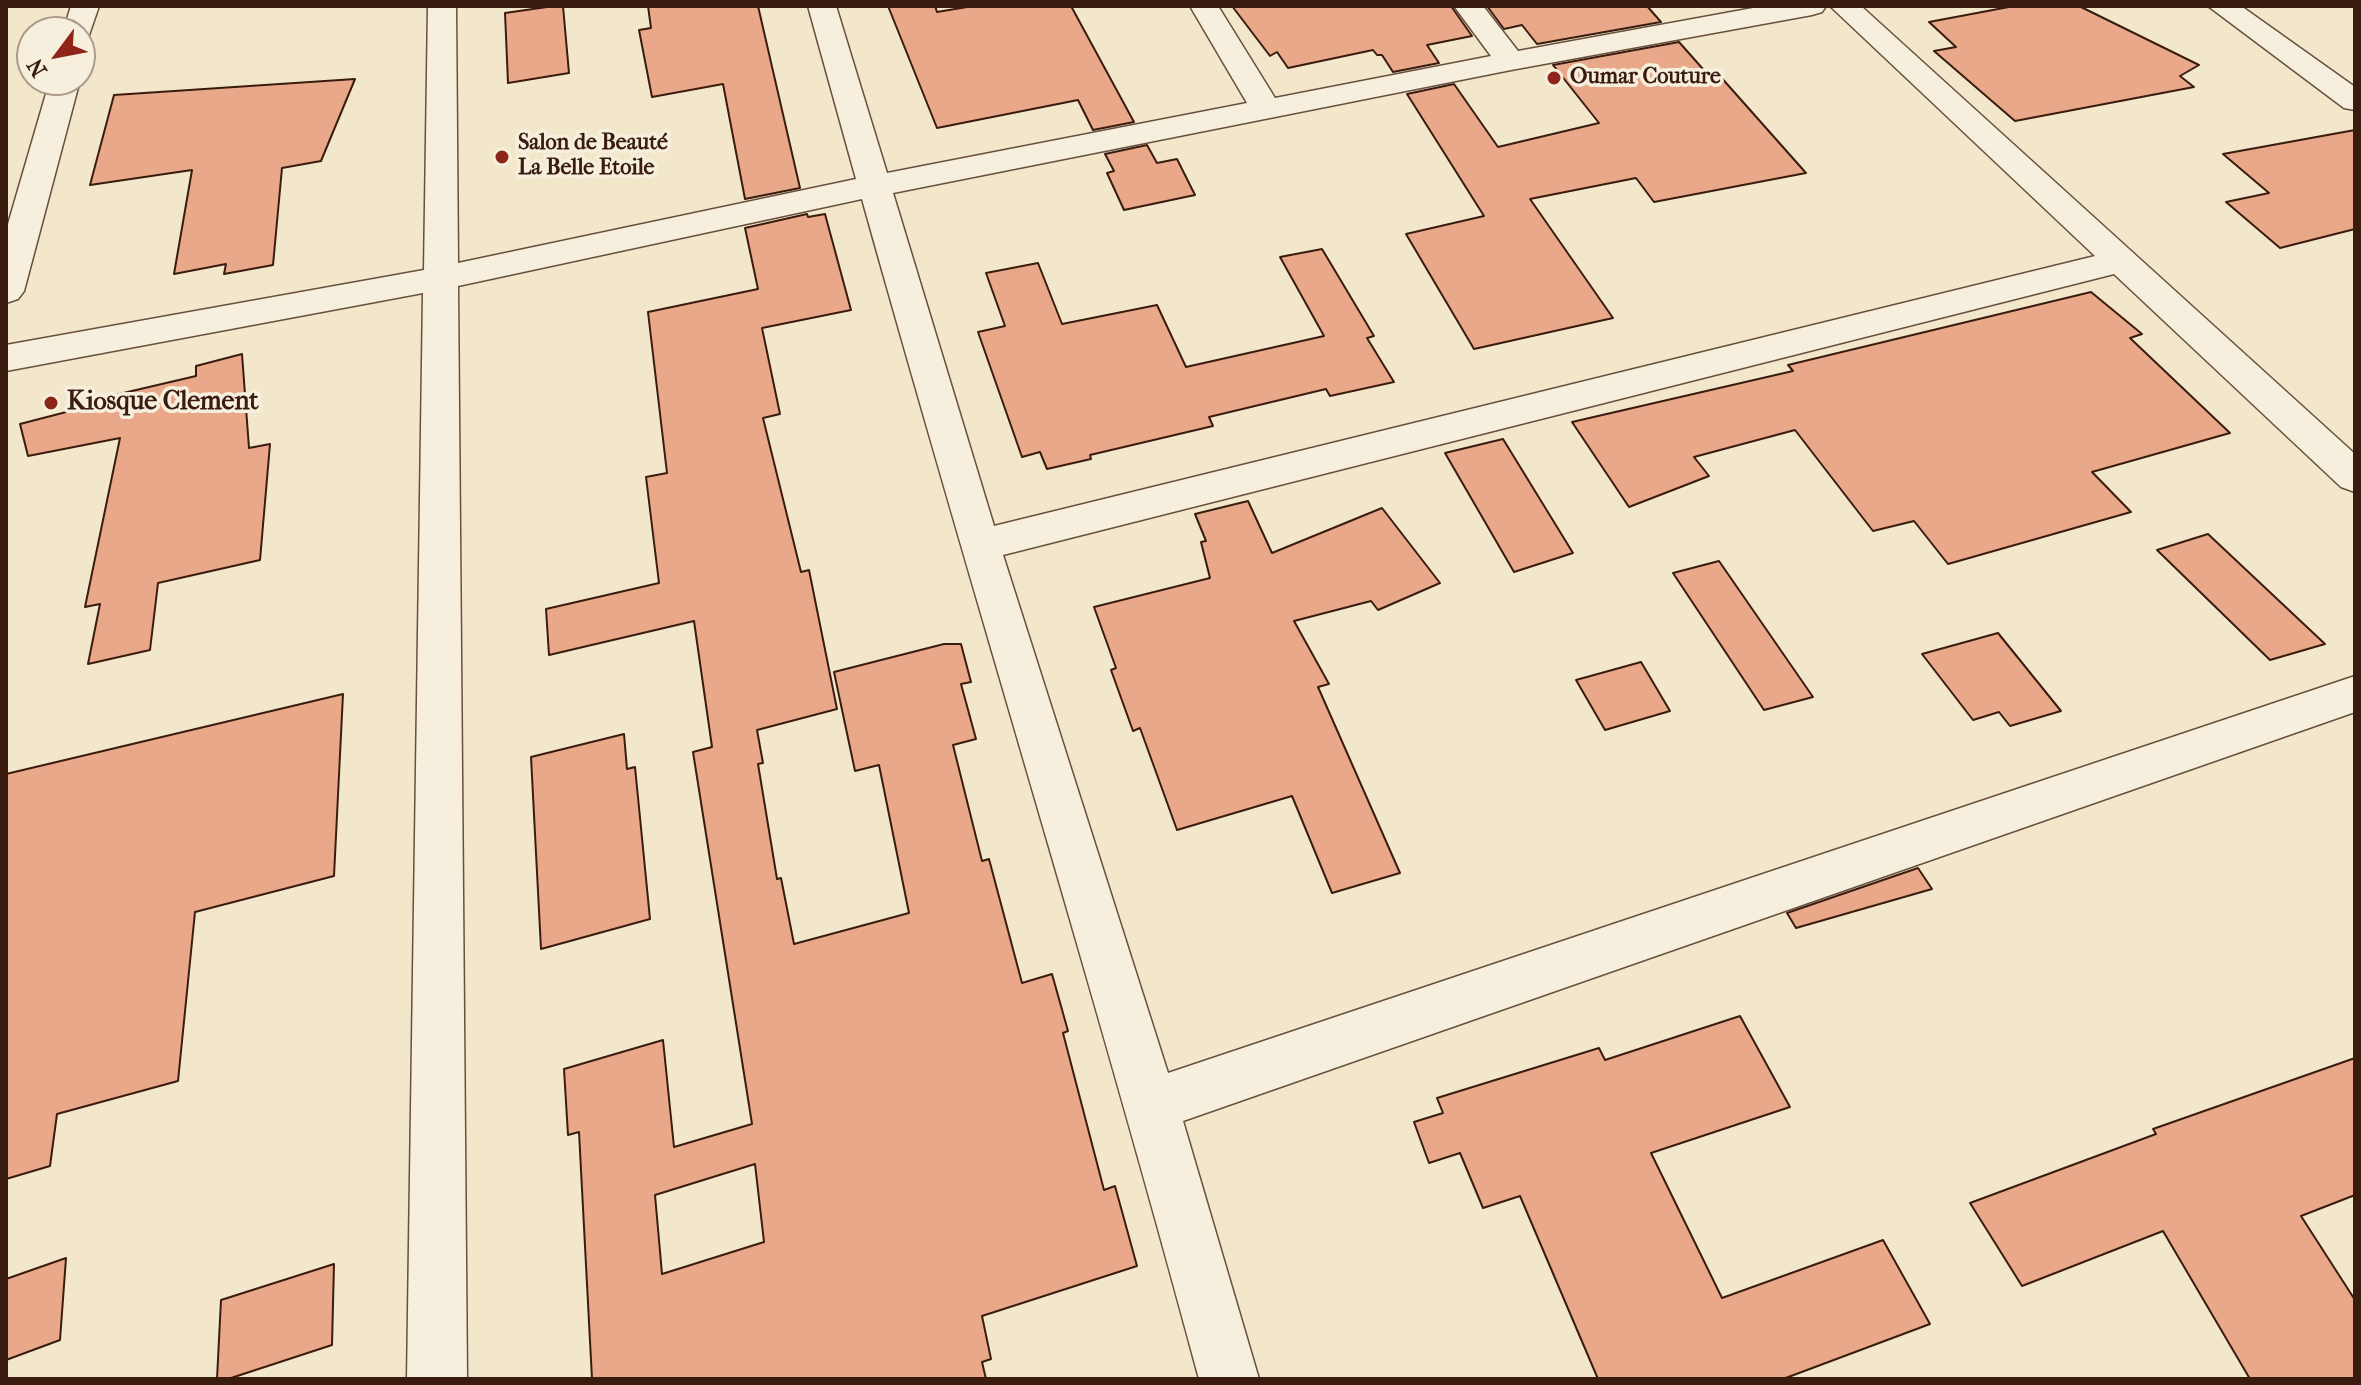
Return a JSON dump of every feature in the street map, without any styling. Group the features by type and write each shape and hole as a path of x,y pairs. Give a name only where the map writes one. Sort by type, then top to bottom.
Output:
{"street":[{"path":"437,1379 442,6"},
{"path":"822,6 979,545 1152,1105 1229,1379"},
{"path":"1204,6 1267,110"},
{"path":"1468,6 1511,61"},
{"path":"6,358 441,278 874,186 1511,61 1812,6"},
{"path":"1844,6 2355,477"},
{"path":"2222,6 2355,101"},
{"path":"6,291 61,96"},
{"path":"979,545 2122,261"},
{"path":"1152,1105 2355,694"}],"building":[{"path":"563,6 569,73 508,83 505,13"},
{"path":"648,6 758,6 800,188 745,199 723,84 652,97 639,30 651,28"},
{"path":"888,6 935,6 937,12 973,6 1071,6 1134,122 1093,130 1078,100 937,128"},
{"path":"1232,6 1451,6 1472,36 1427,45 1439,63 1393,72 1382,55 1377,55 1373,50 1288,68 1277,52 1270,56"},
{"path":"1487,6 1647,6 1661,22 1537,44 1522,25 1504,29"},
{"path":"2014,6 2079,6 2199,65 2180,76 2194,87 2015,121 1934,51 1956,47 1929,22"},
{"path":"1679,42 1710,77 1719,75 1806,173 1654,202 1636,178 1530,199 1613,318 1474,349 1406,234 1484,216 1407,94 1454,84 1498,147 1599,123 1553,65"},
{"path":"355,79 321,161 282,168 273,265 224,274 226,264 174,274 192,170 90,185 114,95"},
{"path":"2355,130 2355,229 2280,248 2226,202 2269,193 2223,154"},
{"path":"1147,145 1157,163 1177,159 1195,195 1124,210 1107,173 1114,171 1105,154"},
{"path":"807,214 808,217 825,214 851,310 762,328 780,414 763,418 801,572 809,570 837,709 757,730 763,763 758,764 777,879 781,878 794,944 909,913 879,765 855,771 834,672 944,644 961,644 971,682 961,684 976,739 953,745 982,861 989,859 1022,983 1052,974 1068,1031 1063,1033 1104,1190 1115,1186 1137,1266 982,1316 991,1359 982,1362 986,1379 592,1379 579,1132 568,1135 564,1069 663,1040 674,1147 752,1124 693,752 712,747 694,621 549,655 546,609 659,583 646,477 667,473 648,312 758,289 745,228","holes":["755,1164 764,1242 662,1274 655,1195"]},
{"path":"1322,249 1374,336 1367,338 1394,382 1330,396 1326,389 1209,417 1213,426 1090,455 1091,459 1047,469 1040,452 1022,457 978,332 1005,326 986,273 1038,263 1062,324 1157,305 1186,367 1324,336 1280,257"},
{"path":"2091,292 2142,334 2130,338 2230,433 2092,472 2131,512 1948,564 1914,521 1873,531 1795,430 1694,457 1709,476 1629,507 1572,422 1793,371 1788,365"},
{"path":"242,354 249,448 270,444 260,560 158,583 150,650 88,664 100,604 85,607 120,438 28,456 20,424 101,403 102,398 196,376 196,366"},
{"path":"1503,439 1573,553 1514,572 1445,453"},
{"path":"1248,501 1272,553 1382,508 1440,583 1378,610 1371,601 1294,621 1329,684 1318,687 1400,873 1332,893 1292,796 1177,830 1140,728 1133,731 1111,670 1116,668 1094,607 1210,578 1201,542 1206,541 1195,514"},
{"path":"2208,534 2325,644 2270,660 2157,550"},
{"path":"1719,561 1813,697 1764,710 1673,573"},
{"path":"1998,633 2061,711 2010,726 1999,712 1973,720 1922,654"},
{"path":"1641,662 1670,711 1605,730 1576,680"},
{"path":"343,694 334,876 195,912 178,1081 57,1114 50,1166 6,1179 6,774"},
{"path":"624,734 627,769 635,767 650,919 541,949 531,757"},
{"path":"1918,868 1932,889 1796,928 1787,913"},
{"path":"1740,1016 1790,1107 1651,1153 1722,1298 1883,1240 1930,1324 1783,1379 1598,1379 1520,1196 1483,1208 1460,1153 1429,1163 1414,1122 1443,1113 1437,1098 1599,1048 1605,1060"},
{"path":"2355,1058 2355,1195 2301,1216 2355,1300 2355,1379 2250,1379 2163,1231 2022,1286 1970,1203 2156,1134 2153,1129"},
{"path":"66,1258 60,1340 6,1360 6,1279"},
{"path":"334,1264 332,1345 228,1379 217,1379 221,1300"}],"place":[{"name":"Oumar Couture","path":"1554,78"},
{"name":"Salon de Beauté La Belle Etoile","path":"502,157"},
{"name":"Kiosque Clement","path":"51,403"}]}
